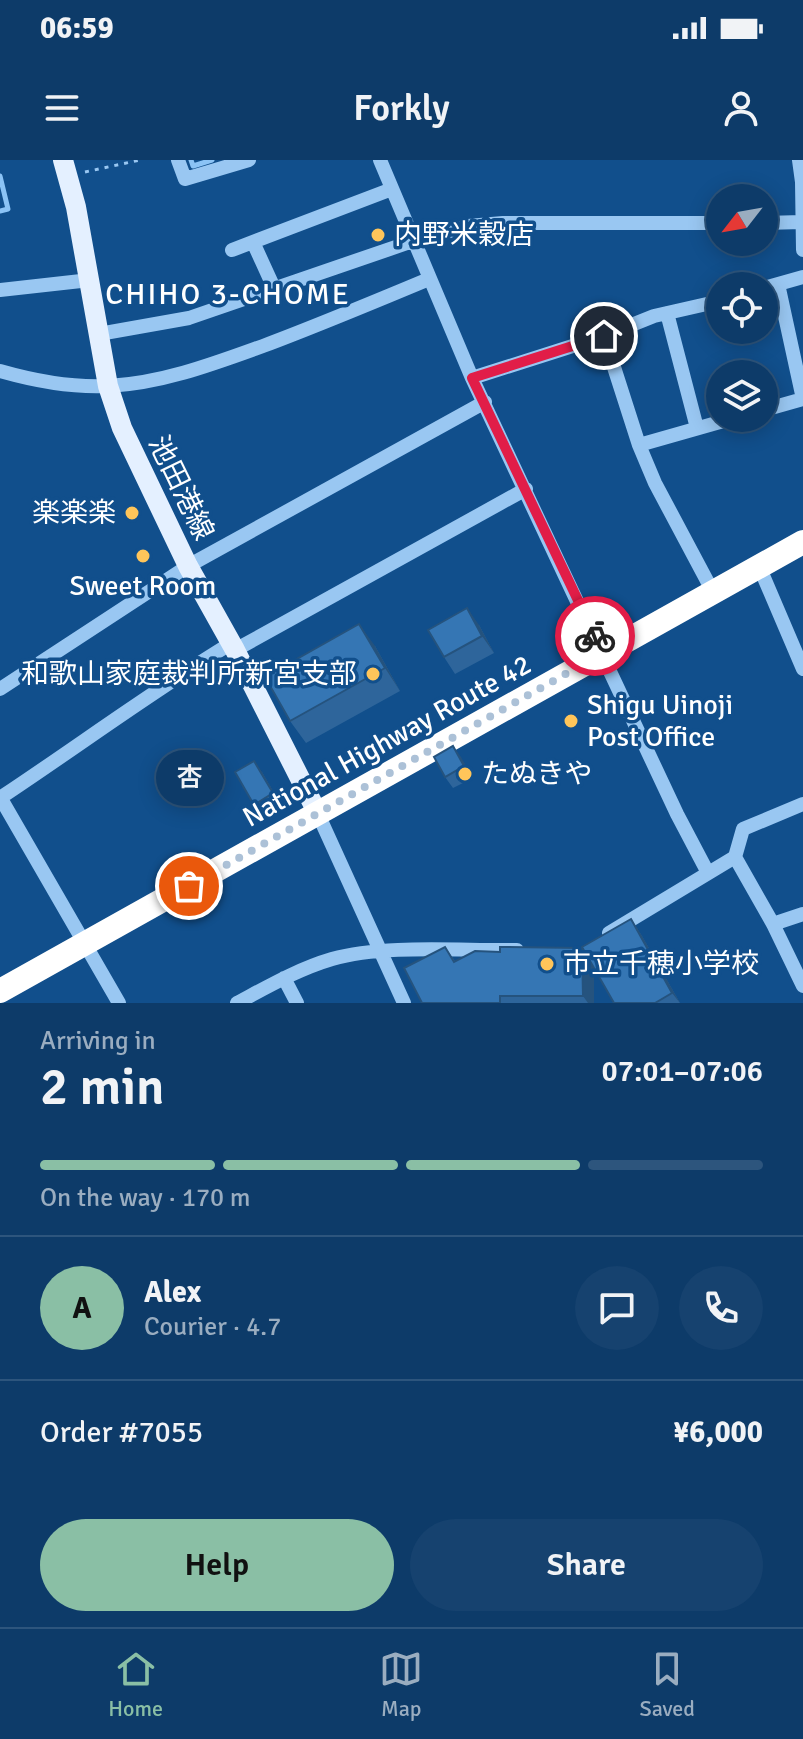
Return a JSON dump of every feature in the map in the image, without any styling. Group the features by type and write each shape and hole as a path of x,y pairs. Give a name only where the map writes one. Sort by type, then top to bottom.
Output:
{"highway":[{"name":"National Highway Route 42","path":"0,994 85,943 803,542"}],"main road":[{"name":"池田港線","path":"65,166 76,207 108,386 137,461 188,566 318,814"}],"street":[{"path":"178,160 185,179 249,160"},
{"path":"380,160 472,378 677,814 707,871"},
{"path":"799,160 803,250"},
{"path":"232,250 392,189"},
{"path":"778,222 802,219"},
{"path":"99,334 189,318 413,241 468,226 503,223 706,223"},
{"path":"253,242 274,288"},
{"path":"778,284 803,277"},
{"path":"0,371 31,380 108,386 163,379 214,364 429,279"},
{"path":"0,290 90,280"},
{"path":"472,378 667,313 706,304"},
{"path":"778,311 803,399 778,406"},
{"path":"667,313 697,428"},
{"path":"604,336 639,445 668,511 713,592"},
{"path":"0,689 188,566 485,402"},
{"path":"639,445 706,426"},
{"path":"119,1003 0,798 164,684 526,489"},
{"path":"759,566 803,669"},
{"path":"803,804 743,829 735,857 803,986"},
{"path":"318,814 404,1003"},
{"path":"594,941 735,857"},
{"path":"773,924 803,914"},
{"path":"237,1003 284,978 333,959 381,952 535,950"},
{"path":"284,978 297,1003"},
{"path":"0,994 3,1003"}],"path":[{"path":"65,166 89,171 140,160"}],"building":[{"path":"467,608 482,636 444,657 428,630"},
{"path":"359,624 385,668 290,721 265,677"},
{"path":"453,746 464,766 445,777 434,757"},
{"path":"254,761 273,793 254,805 235,772"},
{"path":"631,919 672,993 655,1003 614,1003 582,947"},
{"path":"445,947 454,962 475,951 500,952 500,947 582,948 583,996 500,996 500,1003 422,1003 404,968"}],"waterway":[{"path":"191,160 193,166 212,160"},
{"path":"0,176 8,209 0,211"}],"way so far":[{"path":"189,886 603,653 595,636"}],"place":[{"name":"内野米穀店","path":"378,235"},
{"name":"楽楽楽","path":"132,513"},
{"name":"Sweet Room","path":"143,556"},
{"name":"和歌山家庭裁判所新宮支部","path":"373,674"},
{"name":"Shigu Uinoji Post Office","path":"571,721"},
{"name":"たぬきや","path":"465,774"},
{"name":"杏","path":"189,886"},
{"name":"市立千穂小学校","path":"547,964"}],"district":[{"name":"CHIHO 3-CHOME","path":"228,294"}],"route":[{"path":"595,636 472,378 604,336"}]}
